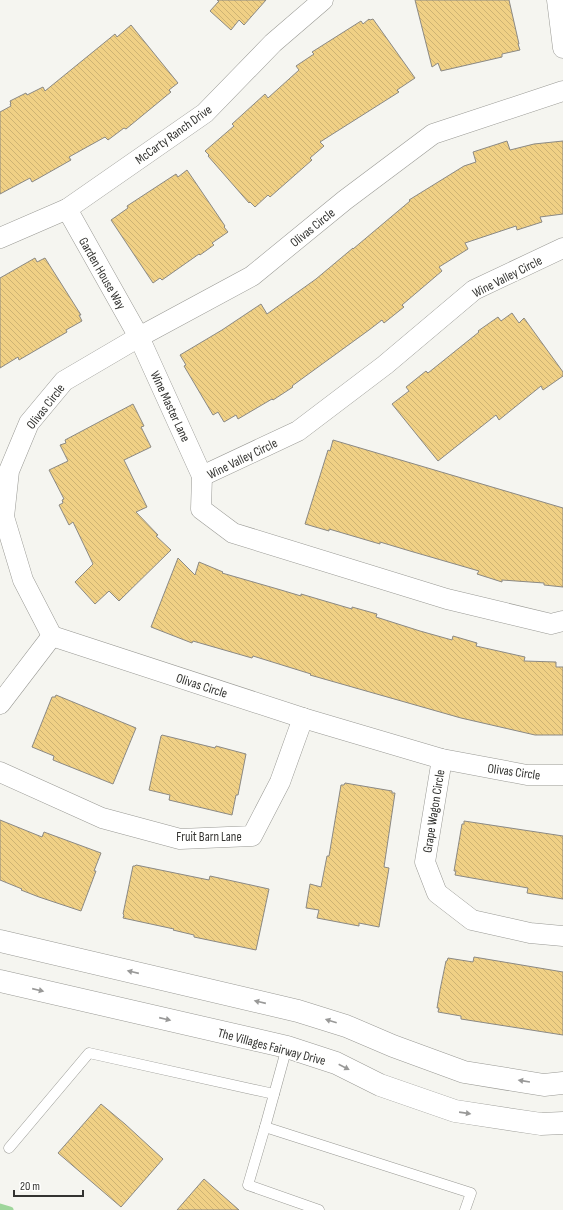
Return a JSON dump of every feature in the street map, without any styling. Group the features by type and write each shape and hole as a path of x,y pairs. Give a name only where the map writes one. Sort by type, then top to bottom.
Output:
{"street":[{"name":"McCarty Ranch Drive","path":"0,238 67,209 206,113 273,43 323,0"},
{"path":"557,0 563,48"},
{"name":"Olivas Circle","path":"563,91 433,134 345,200 252,276 139,337 64,380 29,423 9,470 4,517 23,580 52,636 303,718 442,759 527,775 563,775"},
{"name":"Garden House Way","path":"67,209 139,337"},
{"name":"Wine Valley Circle","path":"563,248 474,290 385,365 298,431 202,476 202,510 233,533 447,599 551,624 563,620"},
{"name":"Wine Master Lane","path":"139,337 202,476"},
{"path":"0,704 52,636"},
{"name":"Fruit Barn Lane","path":"0,772 102,818 180,839 252,836 280,782 303,718"},
{"name":"Grape Wagon Circle","path":"442,759 425,862 437,893 472,920 530,934 563,936"},
{"path":"0,941 298,1011 346,1026 393,1046 464,1072 544,1084 563,1083"},
{"name":"The Villages Fairway Drive","path":"0,981 287,1047 336,1063 380,1085 455,1111 541,1124 563,1123"}],"lane":[{"path":"287,1047 248,1185 319,1210"},
{"path":"9,1148 90,1053 274,1094"},
{"path":"265,1127 472,1193 466,1210"}],"building":[{"path":"217,0 266,0 244,25 239,20 231,30 210,11 219,1"},
{"path":"415,0 509,0 520,50 502,54 502,57 441,71 438,63 432,67"},
{"path":"369,19 373,19 415,78 397,90 399,92 320,142 324,146 310,158 312,160 270,197 268,195 255,207 250,202 249,203 205,151 234,126 232,124 265,94 268,98 299,70 296,66 314,54 312,52 361,21 363,24"},
{"path":"131,25 178,83 169,90 171,92 126,129 124,128 108,140 105,137 69,157 71,160 32,182 30,178 0,194 0,112 11,106 10,101 26,93 27,95 43,87 45,91 115,34 117,37"},
{"path":"507,141 510,150 534,144 563,141 563,214 540,217 542,222 517,230 516,226 465,243 468,249 439,267 442,271 402,305 404,307 384,323 382,320 292,386 293,387 238,419 236,415 224,422 218,412 213,415 184,366 186,365 180,355 222,330 261,304 267,314 316,279 410,201 409,200 464,166 476,162 473,152"},
{"path":"187,170 228,232 212,243 214,245 200,255 199,254 162,280 160,278 153,283 111,220 128,208 127,206 176,174 178,177"},
{"path":"35,258 37,262 45,258 81,315 79,315 82,321 66,330 67,332 19,360 18,357 0,368 0,278"},
{"path":"512,313 519,323 524,318 563,372 563,376 543,390 541,386 499,420 496,415 438,461 392,404 409,391 406,387 426,371 428,373 479,332 478,331 498,317 501,321"},
{"path":"133,404 144,426 141,427 151,447 124,460 147,507 136,512 158,535 156,536 171,550 119,601 109,591 95,604 75,582 93,564 73,522 69,525 59,505 63,503 62,500 64,499 49,470 68,461 60,445 66,443 65,440"},
{"path":"333,440 563,508 563,587 544,585 544,583 502,580 502,582 477,574 479,571 380,542 380,544 329,529 329,531 305,524 328,450 330,451"},
{"path":"178,558 195,575 199,562 223,572 222,573 301,596 301,594 352,609 352,607 377,614 376,617 420,631 452,640 453,636 477,643 476,646 525,657 524,661 556,662 556,667 563,667 563,735 535,735 461,718 310,675 311,674 253,656 252,658 193,641 192,643 151,627"},
{"path":"56,695 136,728 113,784 53,760 54,756 32,747 52,697 55,697"},
{"path":"162,735 246,754 238,795 236,795 232,815 169,800 170,795 149,790"},
{"path":"345,783 392,791 392,793 395,793 384,867 389,868 379,927 359,923 359,926 317,918 319,910 306,908 310,884 321,887 327,856 329,856 341,785 344,785"},
{"path":"0,820 42,837 44,832 101,853 81,911 39,897 0,880"},
{"path":"464,821 563,836 563,899 527,893 528,888 455,875 456,871 454,871 462,824 464,824"},
{"path":"136,865 209,880 210,876 269,889 256,950 194,937 194,935 173,930 174,929 123,918 133,866"},
{"path":"474,957 563,972 563,1035 461,1019 461,1016 438,1012 439,1008 437,1008 446,961 448,958 473,962"},
{"path":"101,1104 163,1159 121,1207 58,1153"},
{"path":"204,1179 239,1210 177,1210"}],"waterway":[{"path":"0,1207 10,1210"}]}
